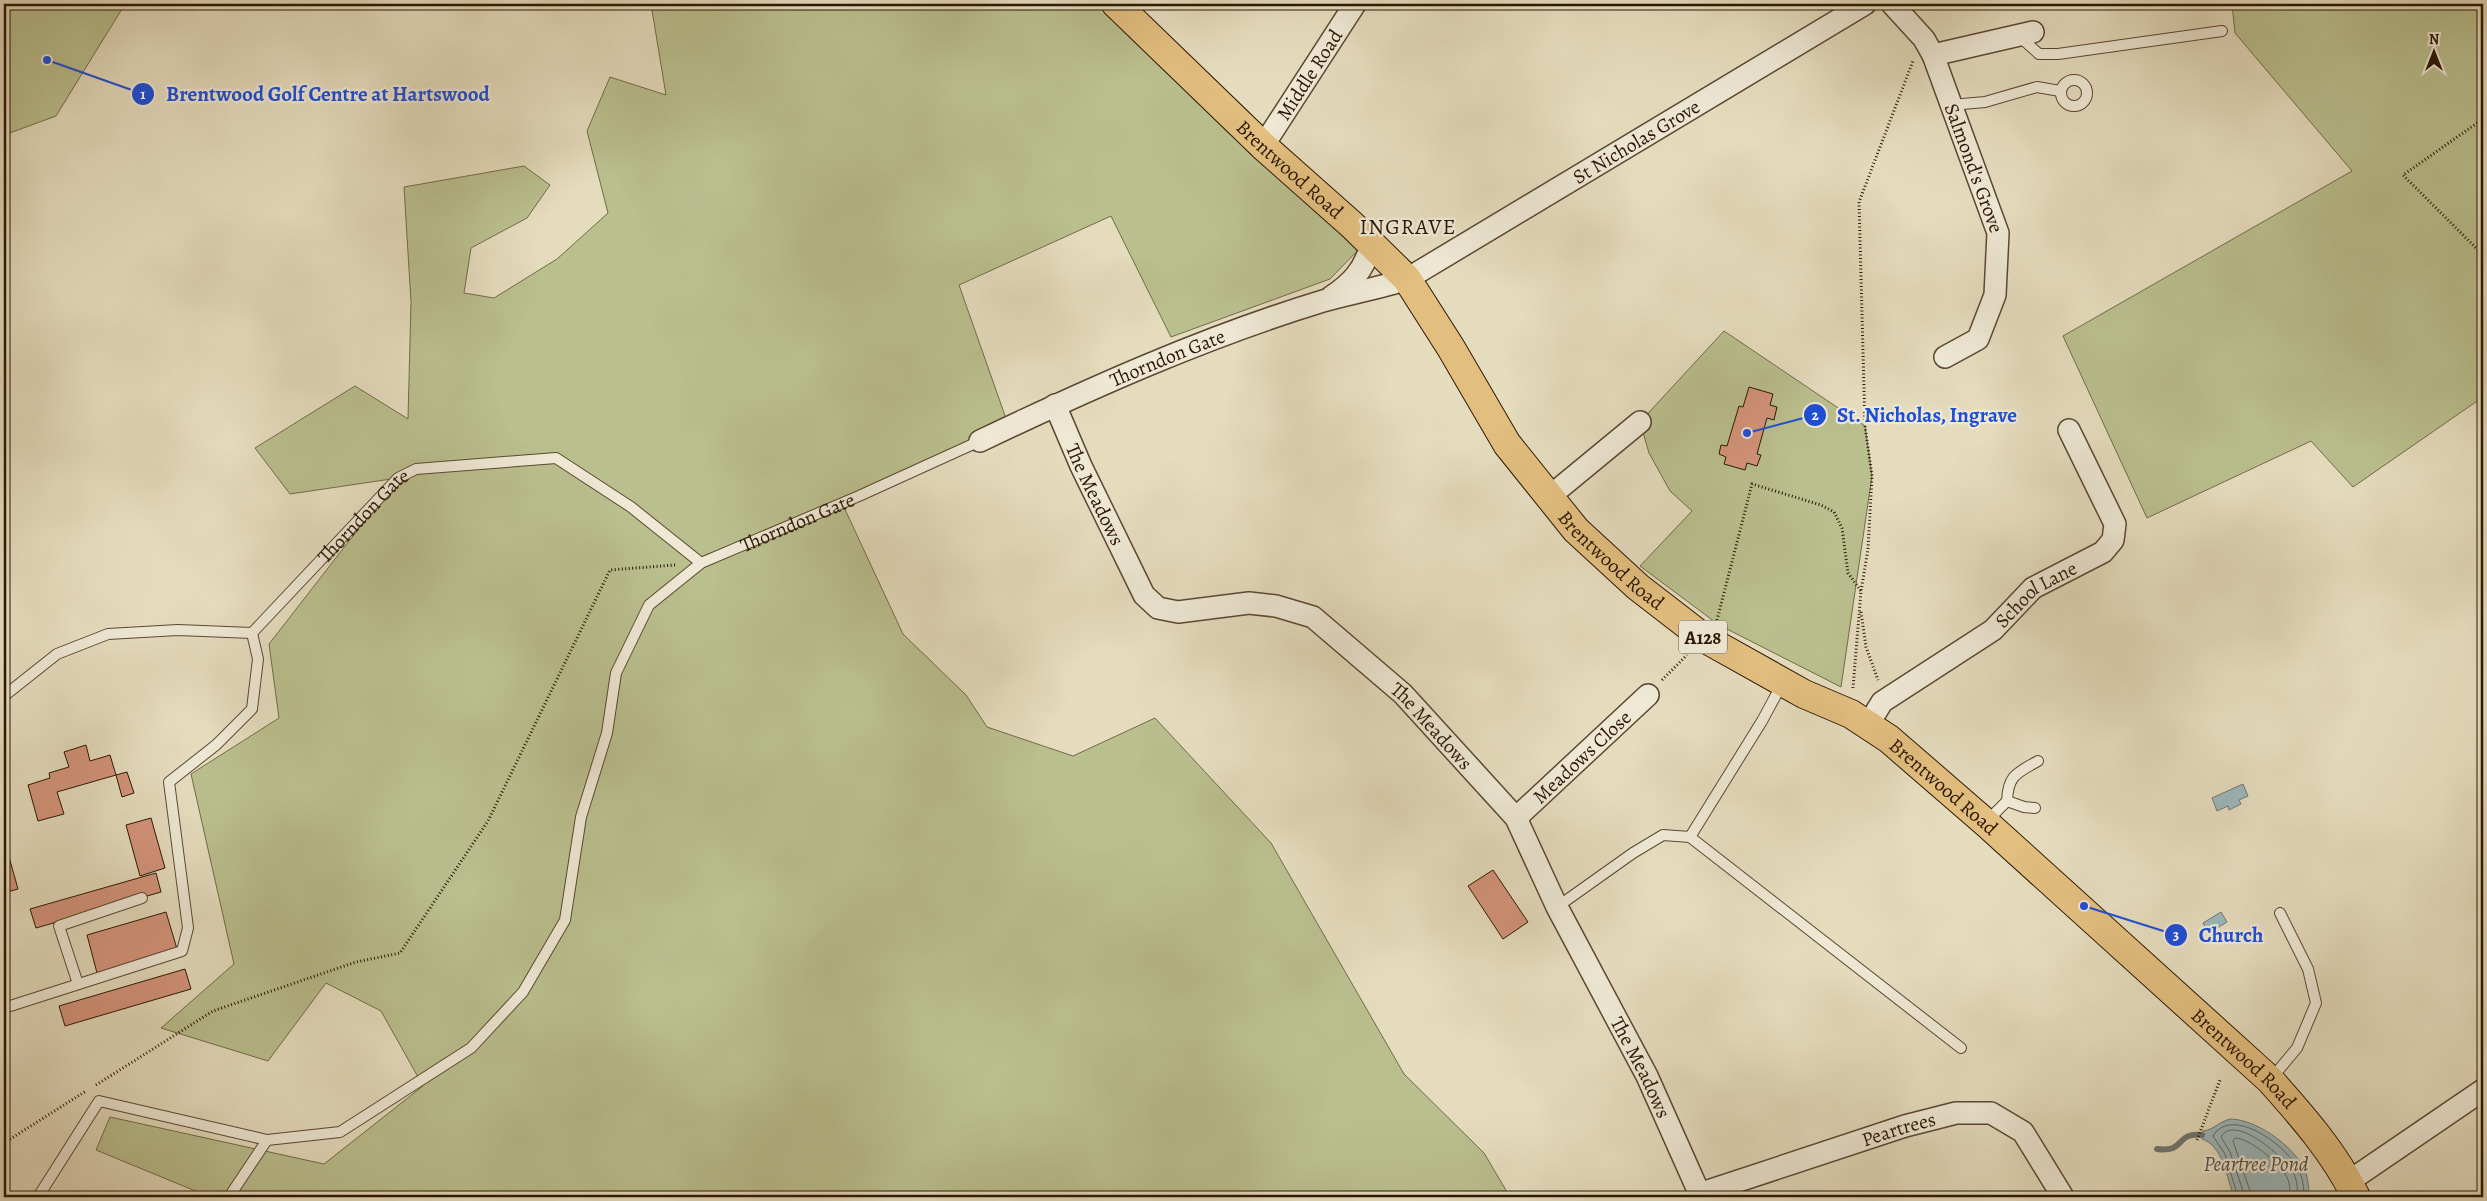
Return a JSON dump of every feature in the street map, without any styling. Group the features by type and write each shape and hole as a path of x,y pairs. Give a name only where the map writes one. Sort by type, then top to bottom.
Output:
{"main road":[{"name":"Brentwood Road","path":"1116,4 1263,146 1352,225 1370,245 1407,279 1441,331 1507,444 1576,530 1638,587 1708,640 1783,682 1859,720 1889,739 1986,823 2270,1080 2309,1123 2352,1190"}],"street":[{"name":"Middle Road","path":"1263,146 1355,4"},
{"name":"St Nicholas Grove","path":"1407,279 1866,4"},
{"name":"Salmond's Grove","path":"1892,4 1924,39 1933,55 1998,233 1996,295 1978,339 1945,356"},
{"path":"1933,55 2026,34"},
{"path":"1324,301 1350,284 1367,259 1370,245"},
{"name":"Thorndon Gate","path":"980,440 1170,355 1324,301 1376,290 1407,279"},
{"name":"The Meadows","path":"1055,405 1081,466 1144,595 1158,608 1178,612 1249,603 1276,606 1314,617 1403,694 1516,818 1556,907 1647,1076 1700,1195"},
{"path":"1548,497 1640,422"},
{"name":"School Lane","path":"1859,720 1888,698 1994,630 2033,588 2103,552 2113,540 2115,524 2069,430"},
{"name":"Meadows Close","path":"1516,818 1648,695"},
{"path":"2352,1190 2483,1090"},
{"name":"Peartrees","path":"1700,1195 1905,1126 1956,1113 1991,1113 2023,1132 2063,1197"}],"lane":[{"path":"2026,34 2039,54 2058,54 2222,31"},
{"path":"1951,105 1985,102 2038,87 2060,91"},
{"name":"Thorndon Gate","path":"252,632 398,478 416,469 556,458 631,507 701,563 859,496 980,440"},
{"path":"38,1197 99,1100 267,1140 340,1132 471,1048 523,992 565,920 581,817 607,733 616,673 649,605 701,563"},
{"path":"4,696 57,654 108,634 178,630 252,632 258,659 252,710 216,745 169,782 188,928 182,951 4,1008"},
{"path":"1690,838 1762,721 1783,682"},
{"path":"1986,823 2007,801 2008,785 2019,772 2038,761"},
{"path":"2007,801 2024,807 2035,808"},
{"path":"1556,907 1634,852 1663,835 1690,838 1961,1048"},
{"path":"78,984 59,926 142,898"},
{"path":"2270,1080 2297,1048 2316,1003 2308,969 2280,913"},
{"path":"229,1197 267,1140"}],"path":[{"path":"1859,720 1861,591 1868,549 1872,476 1865,426 1859,202 1913,61 1933,55"},
{"path":"2483,119 2403,175 2483,255"},
{"path":"1648,695 1708,640 1752,484 1821,504 1834,512 1842,528 1848,573 1861,591 1861,608 1866,647 1874,674 1888,698"},
{"path":"4,1143 213,1011 356,962 400,953 488,821 610,570 701,563"},
{"path":"2197,1140 2220,1080"}],"green space":[{"path":"4,4 125,4 56,116 4,135"},
{"path":"651,4 1116,4 1367,241 1330,279 1171,337 1111,216 959,285 1009,427 842,503 903,634 966,695 987,727 1073,756 1155,718 1271,843 1404,1074 1484,1153 1510,1197 210,1197 96,1150 110,1117 324,1164 423,1086 381,1011 326,983 268,1061 161,1028 234,964 191,774 279,718 269,644 398,478 290,494 255,448 355,386 408,419 411,302 404,187 524,166 550,185 527,218 471,248 464,293 494,298 557,259 608,213 587,131 610,77 666,95"},
{"path":"2232,4 2483,4 2483,397 2353,487 2311,441 2147,518 2063,336 2352,171 2235,33"},
{"path":"1724,331 1865,426 1872,476 1841,687 1719,625 1640,566 1692,511 1670,491 1649,453 1640,422"}],"water":[{"path":"2243,784 2248,796 2239,800 2241,804 2229,810 2228,806 2217,811 2212,798"},
{"path":"2221,912 2227,922 2209,933 2203,923"},
{"name":"Peartree Pond","path":"2230,1119 2240,1120 2261,1128 2290,1150 2305,1170 2309,1197 2234,1197 2220,1155 2209,1142 2202,1139 2203,1131"}],"building":[{"path":"1749,387 1773,394 1770,405 1777,407 1774,420 1767,418 1757,454 1761,455 1757,466 1747,463 1745,470 1724,464 1726,457 1719,454 1721,445 1727,446 1739,406 1743,407"},
{"path":"86,745 90,761 110,755 116,775 57,792 64,814 38,821 28,785 50,778 49,773 69,767 64,752"},
{"path":"127,772 134,793 122,797 116,775"},
{"path":"151,818 165,868 140,876 126,825"},
{"path":"4,839 18,889 4,893"},
{"path":"1493,870 1528,922 1503,939 1468,886"},
{"path":"156,873 161,892 36,928 30,909"},
{"path":"166,912 177,949 97,973 87,935"},
{"path":"185,969 191,989 65,1026 59,1006"}],"waterway":[{"path":"2157,1149 2173,1148 2187,1136 2202,1135"}],"place":[{"name":"Brentwood Golf Centre at Hartswood","path":"47,60"},
{"name":"St. Nicholas, Ingrave","path":"1747,433"},
{"name":"Church","path":"2084,906"}],"district":[{"name":"INGRAVE","path":"1408,226"}]}
